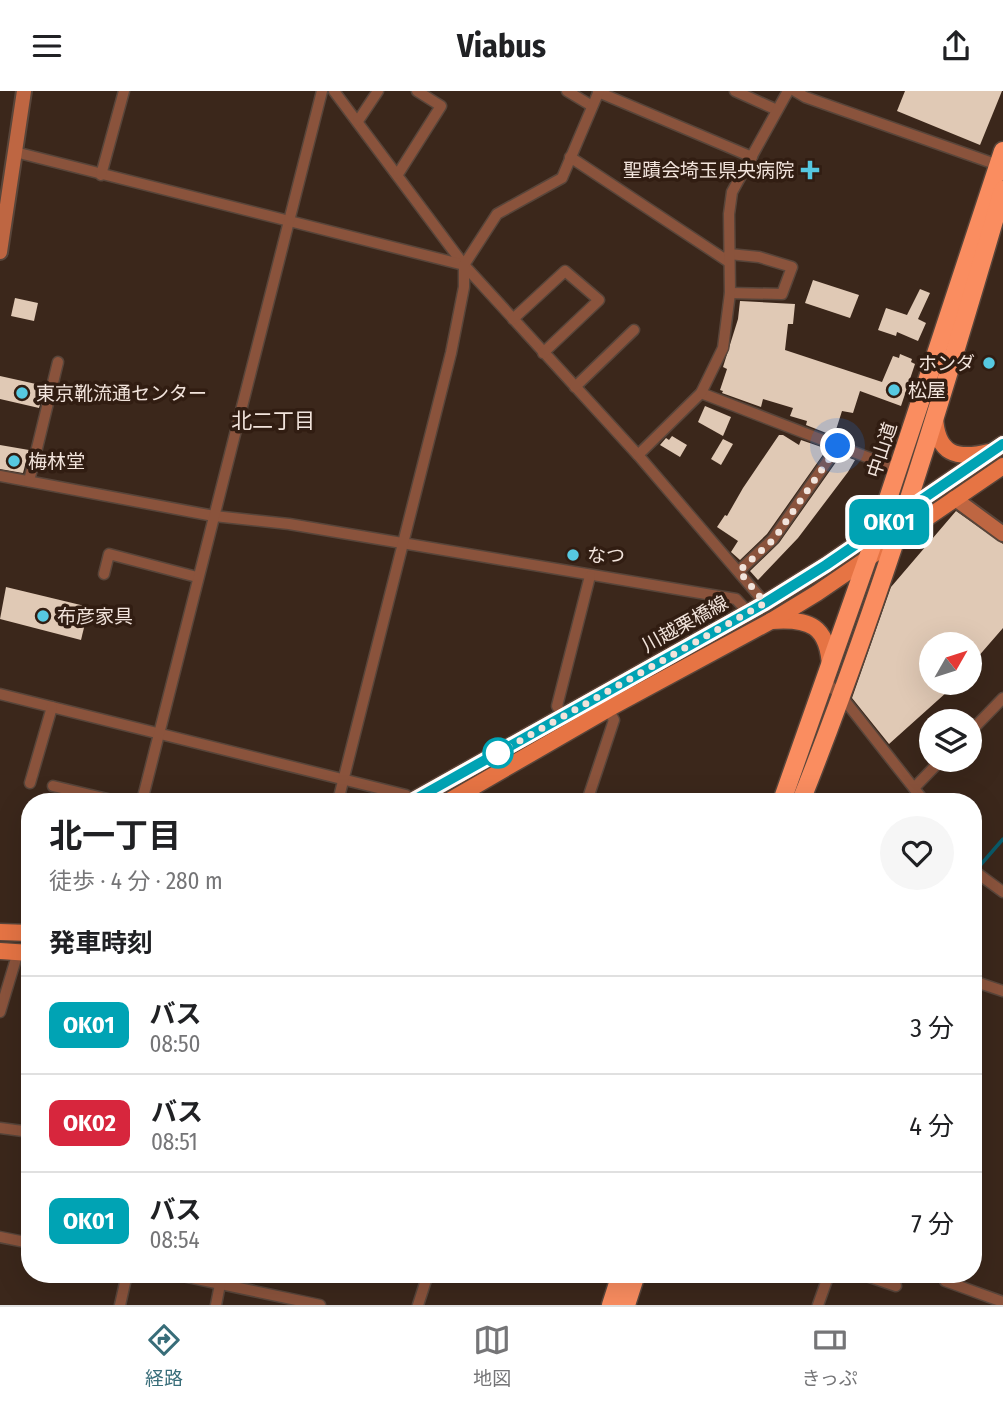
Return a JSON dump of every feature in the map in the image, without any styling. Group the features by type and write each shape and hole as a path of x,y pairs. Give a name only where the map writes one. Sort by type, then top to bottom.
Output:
{"highway":[{"name":"中山道","path":"785,793 828,676 1001,158"},
{"name":"中山道","path":"804,793 842,697 935,415 1003,190"},
{"path":"611,1305 618,1283"},
{"path":"626,1305 633,1283"}],"main road":[{"path":"0,252 23,91"},
{"path":"935,415 939,439 944,448 953,453 975,455 999,447"},
{"name":"川越栗橋線","path":"425,793 765,603 999,447"},
{"name":"川越栗橋線","path":"467,793 608,709 771,621 1003,466"},
{"path":"954,498 1003,534"},
{"path":"771,621 799,621 811,624 820,632 829,653 828,676"},
{"path":"0,932 21,933"},
{"path":"0,951 21,953"}],"street":[{"path":"102,175 124,91"},
{"path":"144,793 187,629 197,577 208,549 287,221 322,91"},
{"path":"334,91 464,265 638,455 765,603"},
{"path":"358,121 378,91"},
{"path":"398,174 441,106 417,91"},
{"path":"567,91 592,106"},
{"path":"341,793 451,353 464,287 464,265 497,214 562,178 598,91 752,157"},
{"path":"735,91 777,110"},
{"path":"638,455 701,393 723,348 730,293 729,214 733,192 788,91"},
{"path":"795,91 805,97 1001,158"},
{"path":"15,152 464,265"},
{"path":"570,157 729,258 759,257 792,267 782,294 730,293"},
{"path":"513,319 565,271 599,300 543,353"},
{"path":"575,387 634,330"},
{"path":"29,481 58,362"},
{"path":"701,393 898,469"},
{"path":"739,571 774,539 838,446"},
{"path":"0,476 214,516 289,524 736,599 748,612"},
{"path":"104,574 109,554 197,577"},
{"path":"563,716 557,706 590,576"},
{"path":"828,676 918,793"},
{"path":"0,694 398,793"},
{"path":"982,720 1003,698"},
{"path":"30,783 52,707"},
{"path":"590,793 614,720 608,709"},
{"path":"914,788 929,772"},
{"path":"53,786 83,793"},
{"path":"982,877 1003,893"},
{"path":"0,1012 21,960"},
{"path":"982,984 1003,991"},
{"path":"0,1128 21,1131"},
{"path":"0,1237 21,1241"},
{"path":"120,1305 125,1283"},
{"path":"216,1305 219,1283"},
{"path":"235,1283 320,1305"},
{"path":"418,1305 425,1283"},
{"path":"818,1305 826,1283"},
{"path":"888,1283 897,1286"},
{"path":"951,1283 1003,1302"}],"building":[{"path":"905,91 1002,91 980,145 897,111"},
{"path":"813,280 859,295 850,318 805,303"},
{"path":"920,289 930,293 918,319 926,323 918,341 897,332 896,336 878,330 886,308 907,315"},
{"path":"15,298 38,303 34,321 11,316"},
{"path":"740,301 795,304 793,324 788,324 785,350 882,382 893,356 899,358 900,354 912,359 911,362 915,364 901,406 860,391 853,413 842,411 834,436 806,425 807,421 790,416 793,408 763,399 761,407 722,393 720,390 727,369 723,367 738,319"},
{"name":"東京靴流通センター","path":"0,376 45,386 39,408 0,399"},
{"path":"705,406 731,417 723,436 698,422"},
{"path":"779,435 799,445 801,440 827,449 767,534 740,560 731,552 738,541 717,527 725,515 727,516"},
{"path":"672,436 687,445 680,457 660,445"},
{"path":"723,439 733,444 721,465 711,459"},
{"name":"梅林堂","path":"0,445 29,450 23,473 0,469"},
{"path":"841,455 855,460 848,472 798,538 758,580 750,571 779,543"},
{"path":"956,511 1003,544 1003,628 982,652 982,632 919,632 919,695 944,695 928,709 919,709 919,717 889,744 852,698 891,587"},
{"name":"布彦家具","path":"6,587 89,607 81,640 0,619"}],"waterway":[{"path":"982,863 1003,839"}],"bus line":[{"name":"OK01","path":"426,793 765,603 826,565 1003,444"}],"place":[{"name":"聖蹟会埼玉県央病院","path":"810,170"},
{"name":"ホンダ","path":"989,363"},
{"name":"松屋","path":"894,390"},
{"name":"東京靴流通センター","path":"22,393"},
{"name":"梅林堂","path":"14,461"},
{"name":"なつ","path":"573,555"},
{"name":"布彦家具","path":"43,616"}],"district":[{"name":"北二丁目","path":"273,421"}],"route":[{"path":"498,753 765,603 739,571 774,539 838,446"}]}
